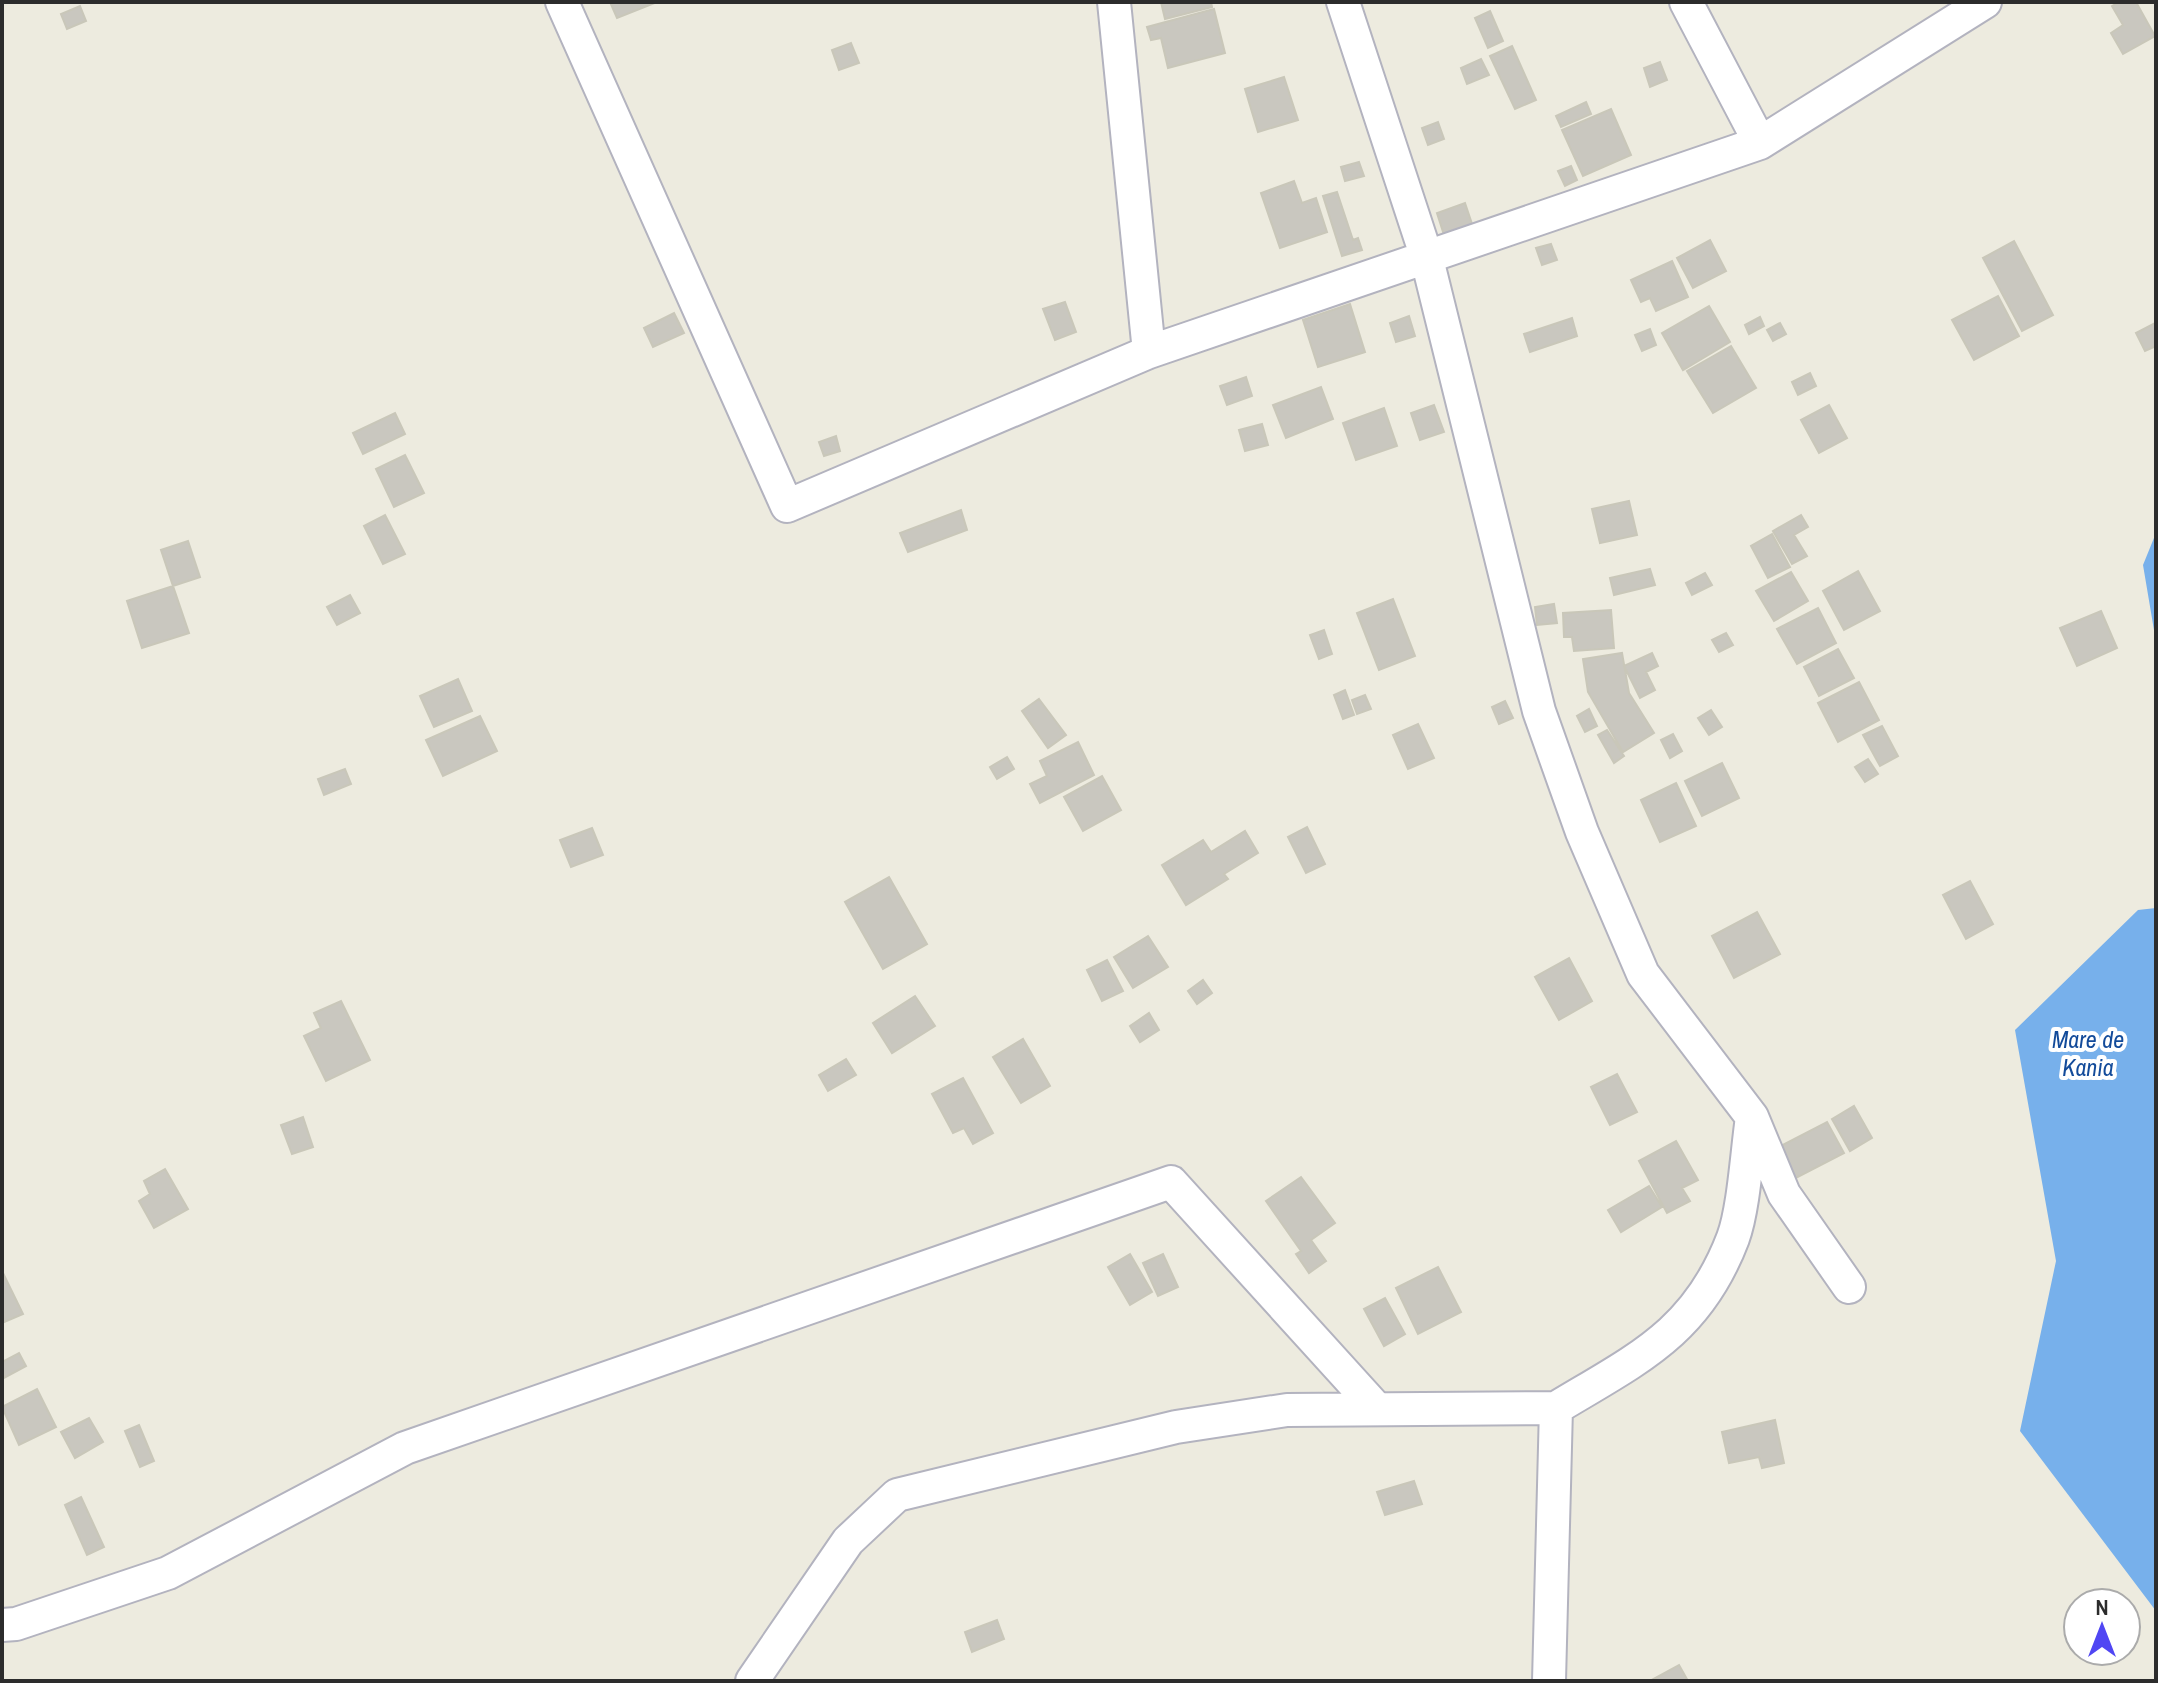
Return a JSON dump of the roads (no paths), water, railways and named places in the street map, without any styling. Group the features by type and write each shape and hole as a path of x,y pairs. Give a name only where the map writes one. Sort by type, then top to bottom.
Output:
{"street":[{"path":"562,2 787,506 1149,352 1760,143 1985,2"},
{"path":"1114,2 1149,352"},
{"path":"1343,2 1426,255 1539,711 1582,832 1643,974 1752,1117 1784,1194 1849,1287"},
{"path":"1686,2 1760,143"},
{"path":"752,1681 848,1541 897,1495 1176,1427 1287,1410 1556,1408 1652,1350 1702,1302 1734,1236 1752,1117"},
{"path":"2,1625 16,1624 168,1573 405,1448 1171,1182 1377,1409"},
{"path":"1549,1681 1556,1408"}],"water":[{"path":"2156,533 2156,642 2143,565"},
{"name":"Mare de Kania","path":"2156,908 2156,1611 2142,1592 2142,1587 2138,1587 2020,1431 2056,1261 2015,1030 2138,910"}]}
